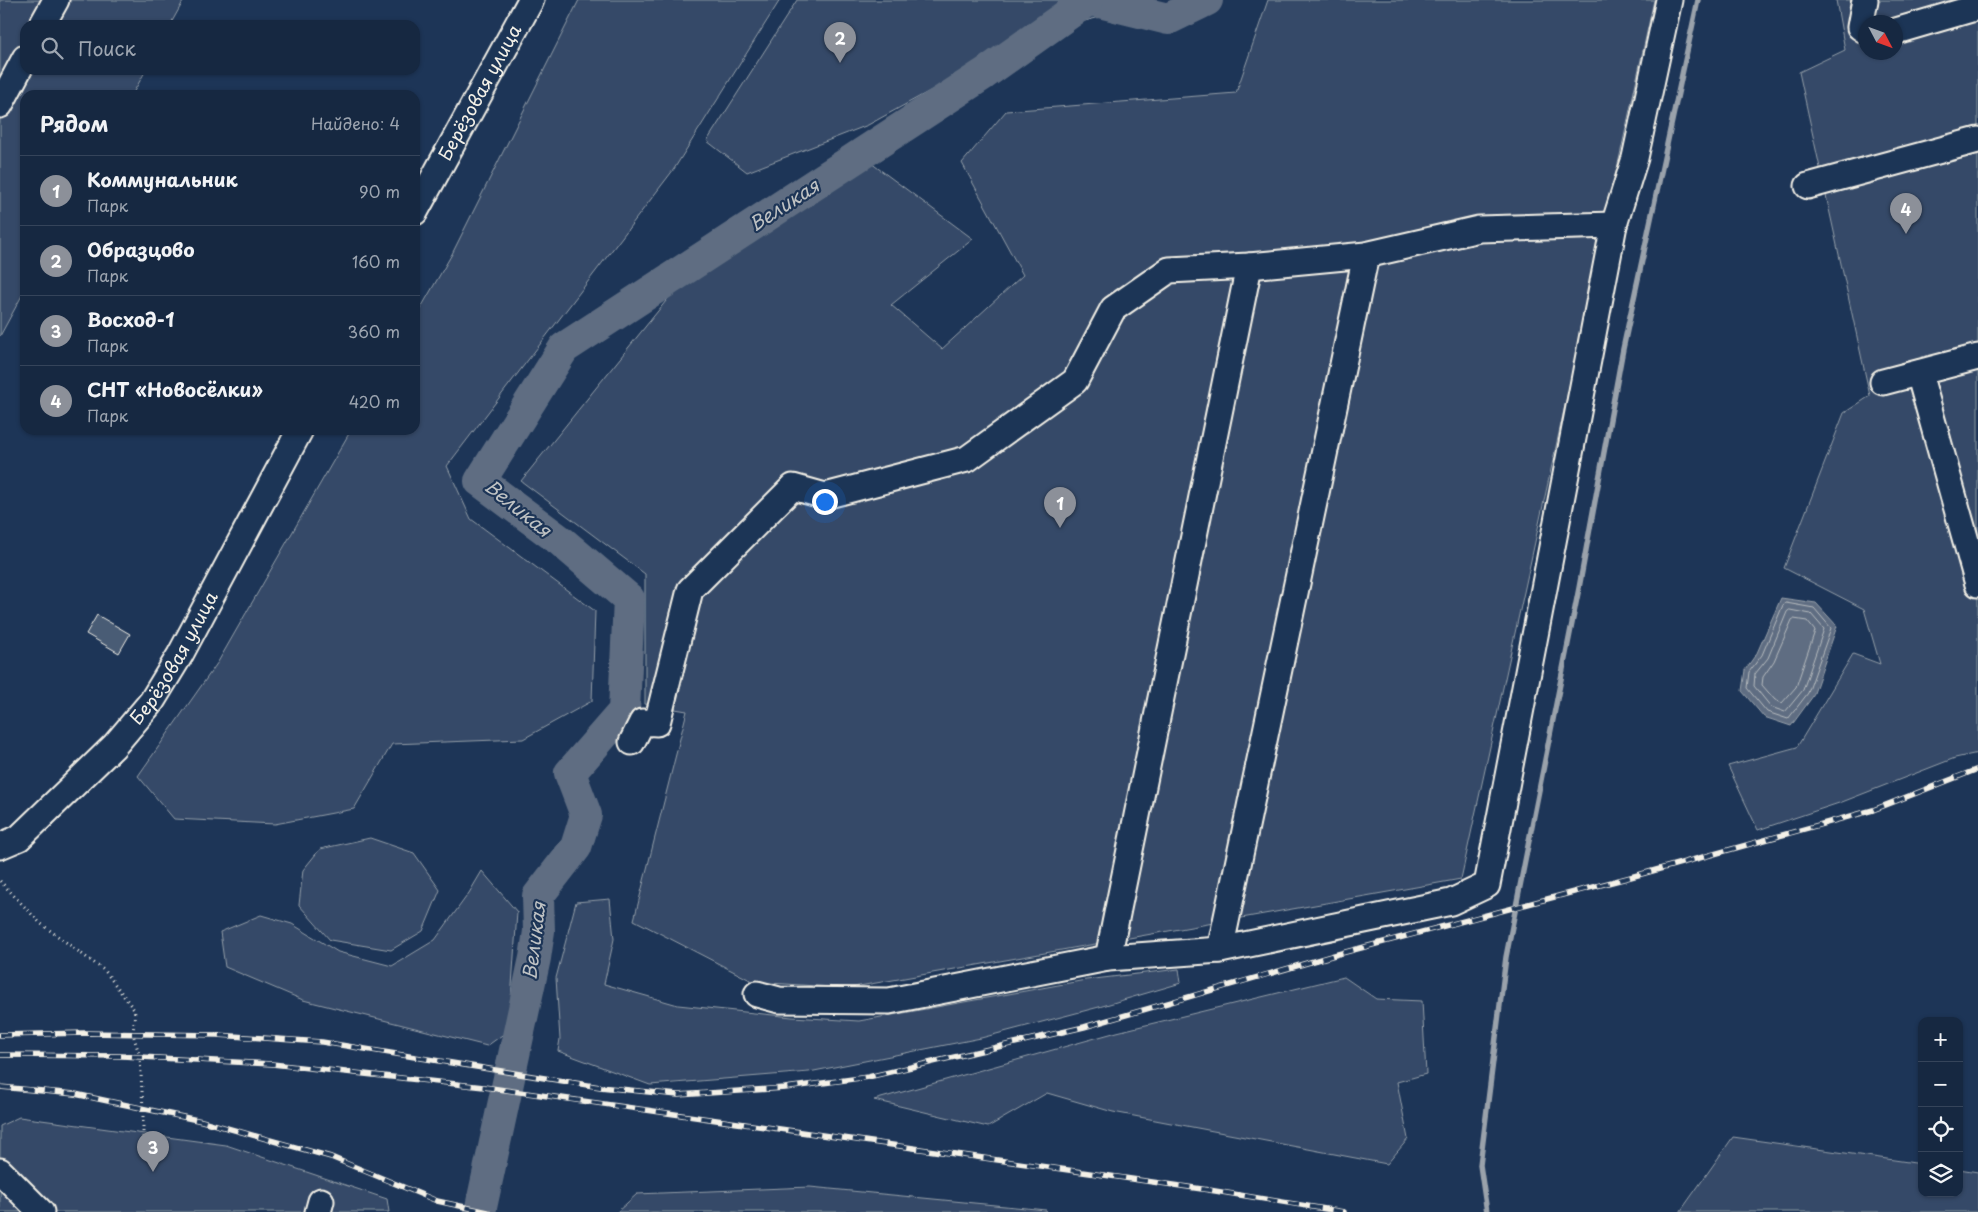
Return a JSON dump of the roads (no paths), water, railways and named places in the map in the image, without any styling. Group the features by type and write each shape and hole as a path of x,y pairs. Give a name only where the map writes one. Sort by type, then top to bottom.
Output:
{"street":[{"path":"45,20 56,0"},
{"name":"Берёзовая улица","path":"420,203 531,0"},
{"path":"757,994 779,1000 889,1001 1108,958 1220,950 1450,902 1487,885 1614,225 1635,158 1668,0"},
{"path":"1862,15 1865,0"},
{"path":"1903,29 1978,7"},
{"path":"0,106 20,68"},
{"path":"1808,186 1978,140"},
{"path":"632,742 642,722 657,723 690,590 793,486 824,496 968,459 1075,381 1113,309 1169,270 1249,266 1366,255 1479,229 1614,225"},
{"path":"1220,950 1366,255"},
{"path":"1108,958 1249,266"},
{"path":"1883,382 1978,357"},
{"path":"1919,373 1978,584"},
{"name":"Берёзовая улица","path":"0,846 19,838 114,746 152,701 180,655 297,435"},
{"path":"0,1171 40,1212"}],"water":[{"path":"1781,598 1816,603 1837,626 1813,696 1791,726 1764,717 1742,691 1745,670 1757,653"}],"waterway":[{"name":"Великая","path":"480,1212 535,958 539,931 538,896 576,847 586,815 570,773 624,711 629,599 562,542 480,481 564,348 984,74 1088,0"},
{"name":"Великая","path":"1091,0 1168,19 1207,0"},
{"path":"1487,1212 1480,1165 1506,957 1579,588 1623,349 1698,0"}],"railway":[{"path":"0,1035 85,1033 217,1035 322,1042 600,1087 678,1095 785,1088 868,1077 1084,1027 1338,954 1627,878 1873,810 1978,769"},
{"path":"0,1055 122,1056 272,1064 484,1087 1209,1190 1344,1212"},
{"path":"0,1087 75,1094 202,1121 331,1157 437,1201 488,1212"}],"place":[{"name":"Образцово","path":"840,63"},
{"name":"СНТ «Новосёлки»","path":"1906,234"},
{"name":"Коммунальник","path":"1060,528"},
{"name":"Восход-1","path":"153,1172"}]}
